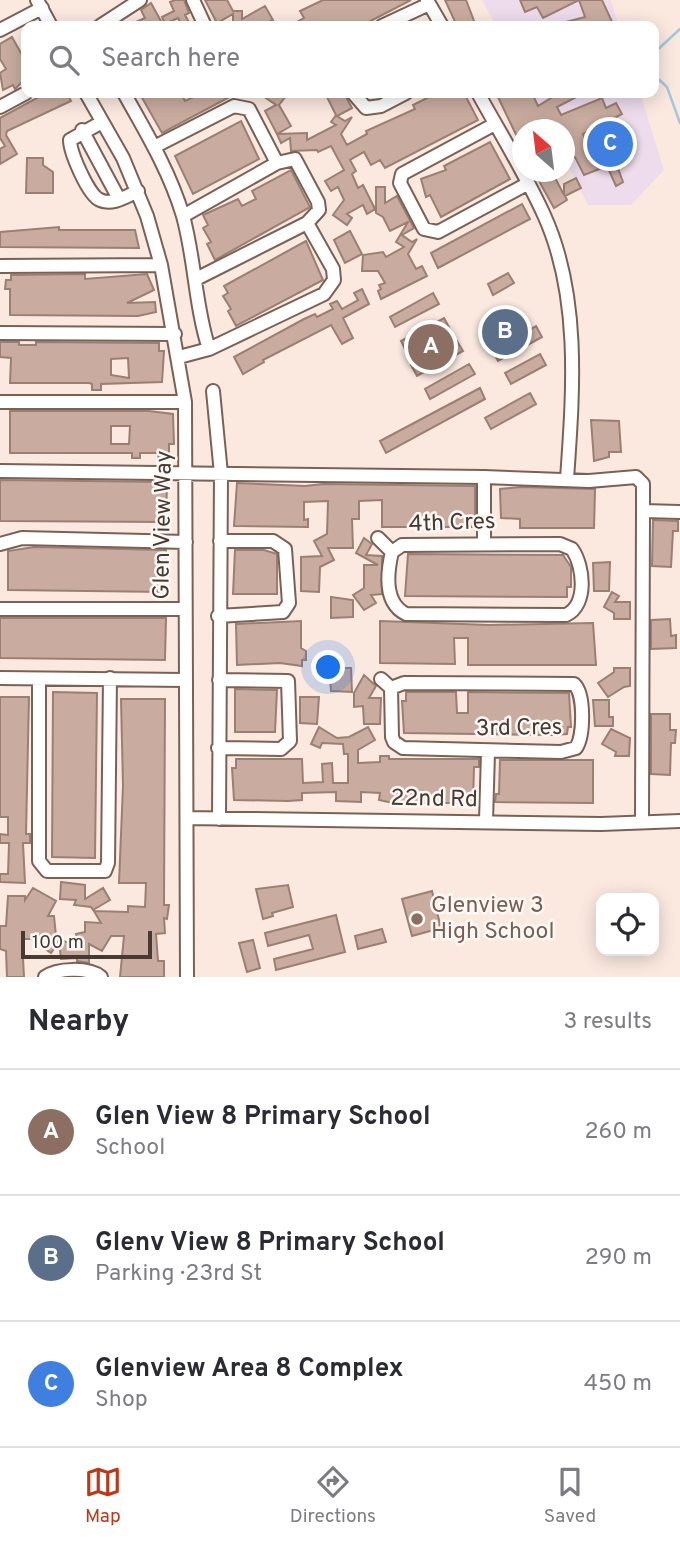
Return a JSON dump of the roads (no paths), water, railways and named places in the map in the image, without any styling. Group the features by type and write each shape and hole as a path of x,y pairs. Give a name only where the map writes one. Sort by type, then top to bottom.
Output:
{"street":[{"path":"108,21 141,0"},
{"path":"193,0 203,21"},
{"path":"392,21 428,2 439,21"},
{"path":"0,30 40,4 48,21"},
{"path":"0,107 21,96"},
{"name":"Glen View Way","path":"89,98 138,191 162,265 185,402 187,977"},
{"path":"127,98 154,147 183,216 209,349"},
{"path":"357,98 366,108 381,106 396,98"},
{"path":"481,98 545,216 567,301 572,400 567,479"},
{"path":"154,147 234,106 242,105 249,109 277,163"},
{"path":"102,122 82,130 70,139 70,149 91,192 100,200 119,199 138,191"},
{"path":"495,124 401,174 400,183 424,229 438,232 527,184"},
{"path":"82,130 119,199"},
{"path":"183,216 277,163 295,159 314,193 319,210 307,223 196,279"},
{"path":"179,357 209,349 324,294 331,286 333,269 307,223"},
{"path":"0,266 162,265"},
{"path":"0,333 175,334"},
{"path":"213,391 221,474 218,616 219,819"},
{"path":"0,402 185,402"},
{"path":"0,471 484,477 589,481 636,477 643,484 642,820"},
{"path":"484,477 484,544"},
{"path":"643,510 680,512"},
{"path":"0,544 22,538 186,542"},
{"path":"378,538 391,552"},
{"path":"218,616 274,614 283,612 289,603 285,549 273,541 220,541"},
{"name":"4th Cres","path":"560,544 572,549 581,567 580,602 576,609 560,616 406,614 398,610 390,597 391,552 402,545 560,544"},
{"path":"0,609 184,609"},
{"path":"0,678 185,680"},
{"path":"39,679 39,860 47,871 96,873 105,871 108,863 110,678"},
{"path":"218,748 281,750 290,741 288,681 219,680"},
{"name":"3rd Cres","path":"386,683 569,683 578,687 580,740 576,748 561,752 488,752 404,748 397,745 392,737 386,683"},
{"path":"486,821 488,752"},
{"name":"22nd Rd","path":"187,818 601,824 642,820 680,821"},
{"path":"45,977 54,972 89,971 101,977"}],"waterway":[{"path":"659,48 680,29"},
{"path":"659,80 667,87 680,123"}],"place":[{"name":"Glenview Area 8 Complex","path":"610,144"},
{"name":"Glenv View 8 Primary School","path":"505,332"},
{"name":"Glen View 8 Primary School","path":"431,347"},
{"name":"Glenview 3 High School","path":"417,919"}]}
